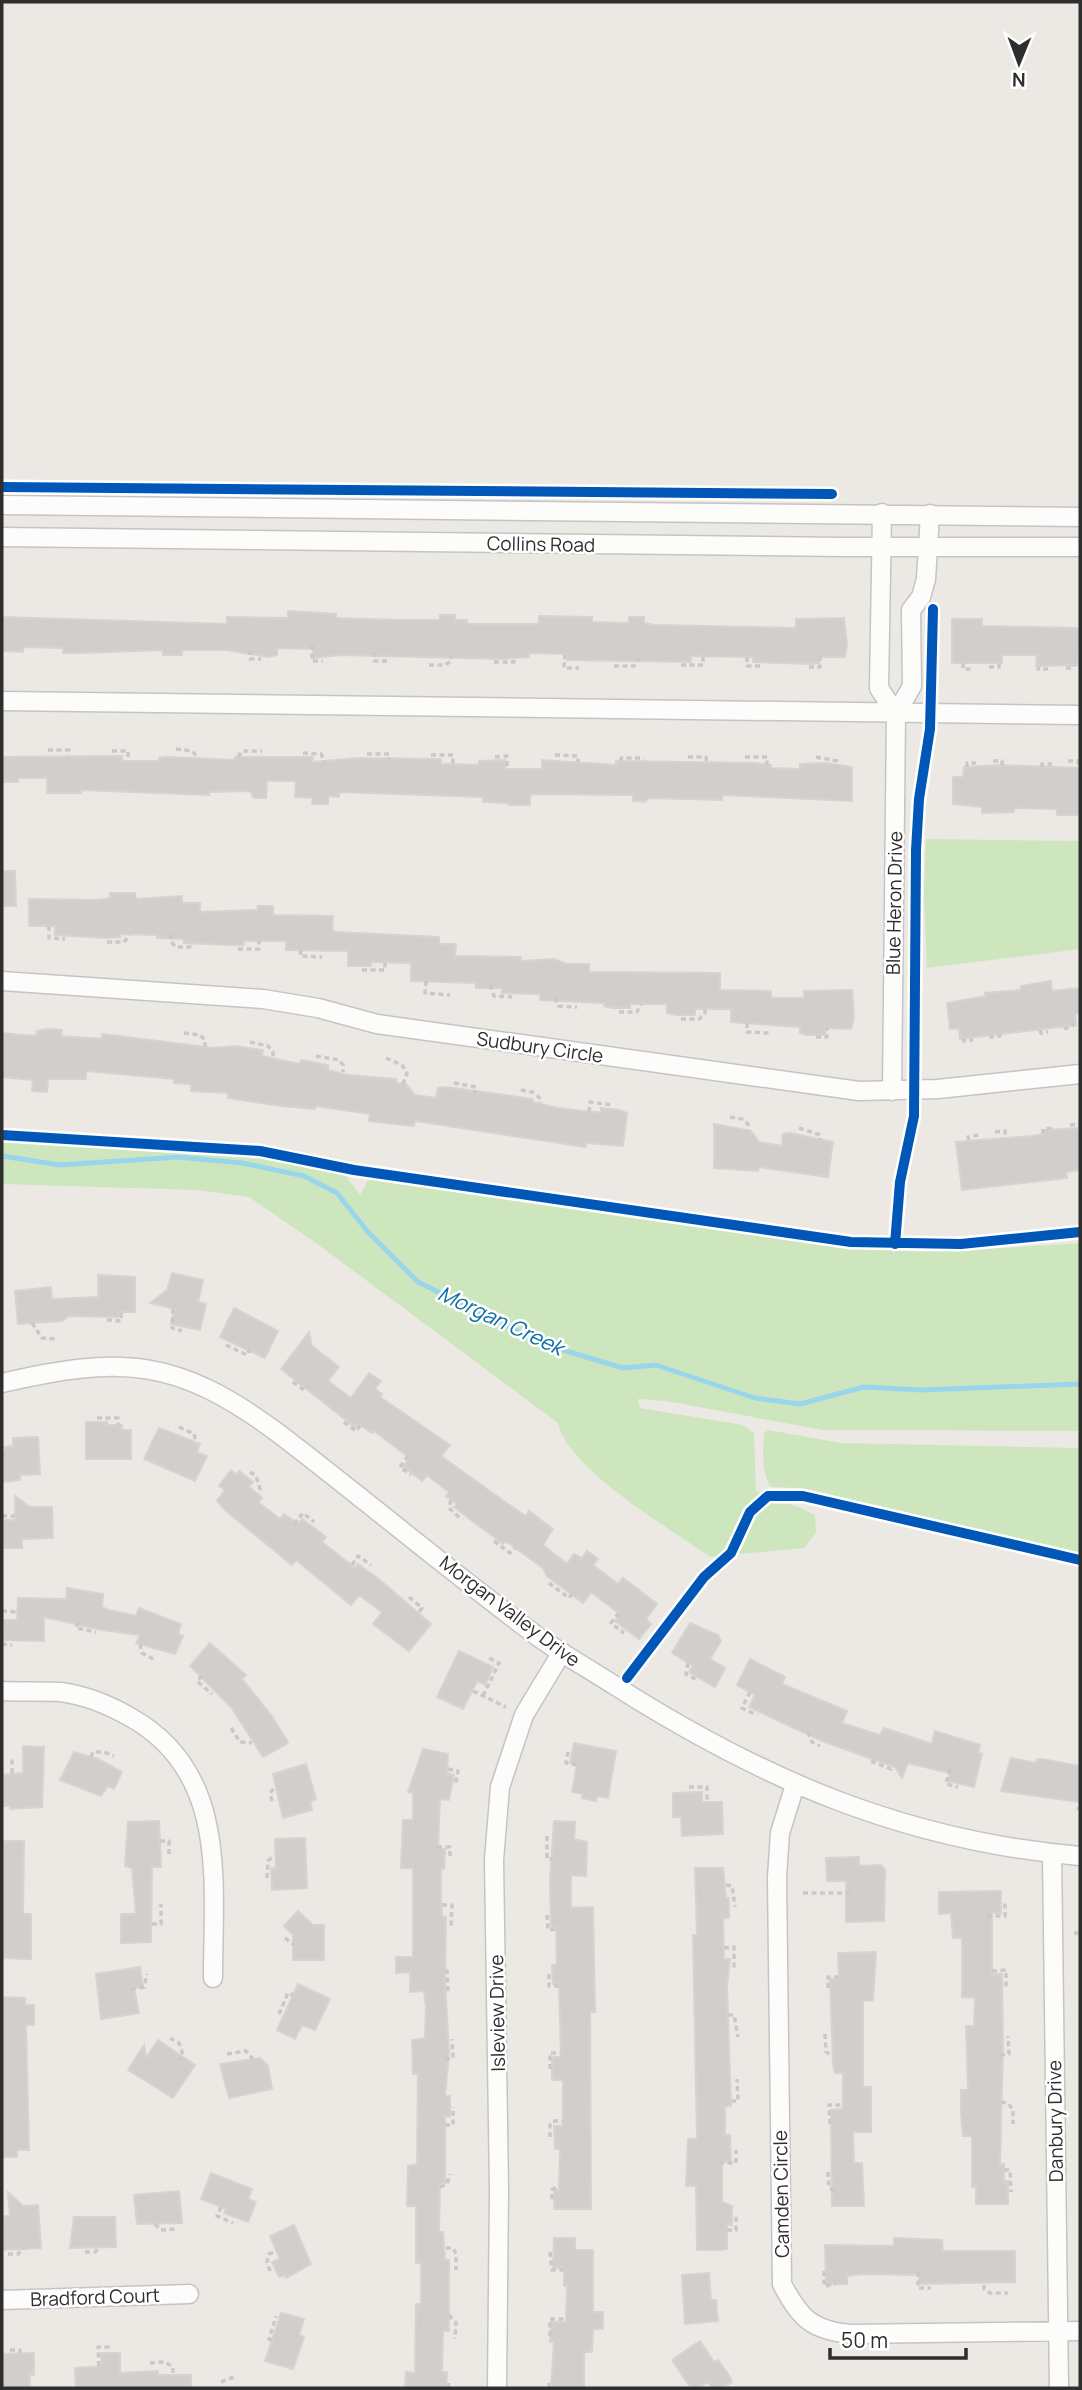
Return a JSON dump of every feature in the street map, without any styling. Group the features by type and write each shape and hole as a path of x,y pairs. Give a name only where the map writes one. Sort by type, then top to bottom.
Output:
{"street":[{"name":"Collins Road","path":"2,505 1080,517"},
{"path":"882,513 879,688 896,714"},
{"name":"Blue Heron Drive","path":"892,1091 896,714 912,686 911,610 924,588 930,514"},
{"name":"Collins Road","path":"2,537 881,548 1080,547"},
{"path":"2,701 1080,715"},
{"name":"Sudbury Circle","path":"2,981 264,999 314,1007 391,1026 859,1091 892,1091 1080,1074"},
{"name":"Morgan Valley Drive","path":"2,1383 76,1368 107,1366 139,1367 206,1386 242,1406 562,1652 673,1723 795,1785 887,1818 946,1835 1080,1856"},
{"name":"Isleview Drive","path":"497,2388 499,2182 494,1860 500,1787 524,1716 562,1652"},
{"path":"2,1691 62,1692 109,1704 156,1732 190,1772 207,1816 213,1861 213,1978"},
{"name":"Camden Circle","path":"795,1785 780,1833 777,1877 782,2284 797,2313 824,2331 850,2334 1080,2331"},
{"name":"Danbury Drive","path":"1052,1853 1059,2388"},
{"name":"Bradford Court","path":"2,2300 189,2294"}],"path":[{"path":"312,645 312,661 323,661"},
{"path":"250,650 250,659 261,659"},
{"path":"374,652 374,661 387,661"},
{"path":"565,654 564,668 579,668"},
{"path":"429,665 445,665 451,661 451,656"},
{"path":"810,667 820,667 820,656"},
{"path":"494,662 514,662 514,657"},
{"path":"681,665 703,665 703,657"},
{"path":"747,657 747,666 762,666"},
{"path":"614,666 634,666 638,659"},
{"path":"963,663 963,669 973,668"},
{"path":"989,667 999,667 999,664"},
{"path":"1066,668 1073,668 1073,665"},
{"path":"1039,666 1038,669 1048,669"},
{"path":"176,748 192,751 199,758"},
{"path":"48,750 69,750 69,755"},
{"path":"112,751 128,751 128,761"},
{"path":"238,757 242,751 262,751"},
{"path":"303,753 321,754 325,761"},
{"path":"366,754 389,754 389,760"},
{"path":"431,755 453,755 453,764"},
{"path":"555,755 578,756 578,762"},
{"path":"495,757 507,757 507,770"},
{"path":"688,757 706,757 706,764"},
{"path":"746,757 767,757 767,765"},
{"path":"816,757 837,761 836,766"},
{"path":"621,761 621,758 643,758"},
{"path":"993,761 1002,761 1002,767"},
{"path":"1068,761 1078,761 1078,768"},
{"path":"967,767 967,763 976,763"},
{"path":"1042,767 1042,764 1052,764"},
{"path":"49,926 48,938 65,939"},
{"path":"171,934 171,942 176,947 192,947"},
{"path":"107,942 124,942 130,935"},
{"path":"238,949 259,949 259,942"},
{"path":"301,950 300,956 322,957"},
{"path":"362,970 385,970 385,962"},
{"path":"426,981 425,993 450,995"},
{"path":"490,985 494,996 512,997"},
{"path":"555,998 558,1006 577,1007"},
{"path":"619,1012 637,1012 641,1004"},
{"path":"681,1019 699,1019 705,1014 705,1009"},
{"path":"747,1023 747,1032 770,1033"},
{"path":"1064,1029 1074,1025"},
{"path":"816,1037 827,1037 827,1027"},
{"path":"1040,1030 1041,1033 1048,1032"},
{"path":"184,1033 200,1035 205,1040 205,1048"},
{"path":"989,1037 1000,1036 999,1033"},
{"path":"964,1038 964,1041 973,1040"},
{"path":"250,1042 268,1046 273,1052 273,1058"},
{"path":"316,1056 339,1060 343,1072"},
{"path":"386,1058 402,1065 407,1073 403,1084"},
{"path":"454,1083 476,1087 475,1093"},
{"path":"521,1090 532,1092 541,1099 540,1103"},
{"path":"589,1112 590,1102 612,1105"},
{"path":"730,1117 742,1119 748,1124 747,1131"},
{"path":"1070,1125 1080,1124 1080,1127"},
{"path":"799,1128 814,1130 820,1135 820,1140"},
{"path":"1043,1134 1043,1129 1054,1128"},
{"path":"995,1132 1005,1131 1006,1138"},
{"path":"969,1140 968,1137 979,1135"},
{"path":"173,1309 170,1324 172,1328 182,1331"},
{"path":"107,1320 121,1321 121,1312"},
{"path":"32,1323 41,1338 57,1339"},
{"path":"226,1345 247,1355 250,1349"},
{"path":"293,1382 303,1390 307,1385"},
{"path":"97,1418 118,1418 118,1425"},
{"path":"344,1422 356,1431 362,1423"},
{"path":"179,1427 194,1434 196,1442"},
{"path":"408,1456 400,1467 411,1475"},
{"path":"250,1472 256,1476 260,1489 258,1494"},
{"path":"451,1500 449,1508 462,1520"},
{"path":"294,1524 303,1513 314,1522"},
{"path":"2,1516 15,1516"},
{"path":"494,1541 510,1553 515,1548"},
{"path":"352,1565 358,1556 371,1565"},
{"path":"549,1583 569,1598 572,1594"},
{"path":"409,1597 422,1608 417,1615"},
{"path":"2,1611 16,1612"},
{"path":"619,1613 611,1623 624,1633"},
{"path":"78,1622 76,1628 96,1632"},
{"path":"2,1644 12,1645"},
{"path":"140,1644 142,1653 155,1660"},
{"path":"483,1696 499,1663 486,1657"},
{"path":"688,1663 686,1674 697,1680"},
{"path":"202,1676 197,1681 212,1695"},
{"path":"473,1691 506,1707"},
{"path":"750,1692 742,1708 757,1715"},
{"path":"231,1728 240,1742 252,1743"},
{"path":"808,1732 811,1742 820,1746"},
{"path":"91,1757 93,1752 114,1756"},
{"path":"568,1752 566,1763 577,1765"},
{"path":"12,1759 12,1773"},
{"path":"871,1762 891,1769 893,1766"},
{"path":"447,1769 458,1771 455,1786"},
{"path":"950,1769 946,1784 958,1787"},
{"path":"272,1801 270,1793 276,1786"},
{"path":"689,1787 707,1787 707,1802"},
{"path":"547,1836 547,1858 552,1859"},
{"path":"160,1841 169,1841 169,1857"},
{"path":"437,1847 450,1847 450,1859"},
{"path":"267,1878 268,1861 275,1855"},
{"path":"726,1885 732,1886 735,1907"},
{"path":"803,1893 853,1894"},
{"path":"987,1916 1005,1916 1005,1902"},
{"path":"152,1924 161,1924 161,1904"},
{"path":"442,1905 452,1905 452,1927"},
{"path":"547,1915 548,1930 558,1929"},
{"path":"1074,1933 1080,1933"},
{"path":"285,1938 294,1945"},
{"path":"724,1948 734,1947 734,1971"},
{"path":"445,1971 447,1970 448,1991"},
{"path":"992,1971 1006,1970 1006,1989"},
{"path":"131,1989 144,1987 146,1974"},
{"path":"549,1974 549,1986 560,1986"},
{"path":"828,1988 828,1977 842,1977"},
{"path":"279,2014 288,1993 293,1995"},
{"path":"728,2015 734,2015 738,2023 738,2037"},
{"path":"825,2034 826,2052 833,2056"},
{"path":"1000,2054 1009,2054 1008,2036"},
{"path":"170,2038 179,2043 183,2055 180,2060"},
{"path":"445,2059 453,2058 452,2039"},
{"path":"227,2054 246,2051 253,2059"},
{"path":"550,2069 550,2053 561,2053"},
{"path":"731,2101 738,2101 737,2079"},
{"path":"1001,2102 1008,2102 1013,2110 1013,2124"},
{"path":"830,2124 829,2105 843,2105"},
{"path":"445,2125 453,2125 453,2107"},
{"path":"550,2137 553,2121 563,2121"},
{"path":"719,2163 736,2163 736,2150"},
{"path":"1004,2170 1010,2170 1011,2192"},
{"path":"828,2172 829,2188 836,2191"},
{"path":"440,2187 450,2180 450,2174"},
{"path":"552,2199 552,2190 559,2185"},
{"path":"221,2207 217,2216 233,2222"},
{"path":"727,2230 736,2230 736,2215"},
{"path":"155,2224 161,2230 175,2229"},
{"path":"8,2254 18,2253 24,2248"},
{"path":"85,2252 95,2252 100,2248"},
{"path":"446,2248 453,2248 456,2254 456,2270"},
{"path":"270,2271 267,2262 269,2254 277,2251"},
{"path":"550,2252 552,2270 564,2270"},
{"path":"824,2271 824,2287 836,2284"},
{"path":"918,2272 918,2288 931,2288"},
{"path":"984,2285 984,2289 990,2293 1008,2293"},
{"path":"449,2315 456,2323 455,2339"},
{"path":"272,2340 269,2339 276,2316"},
{"path":"550,2336 550,2319 566,2319"},
{"path":"99,2366 99,2347 111,2347"},
{"path":"10,2350 20,2350 20,2354"},
{"path":"150,2362 165,2362 173,2367 173,2375"},
{"path":"221,2382 234,2377 236,2381"},
{"path":"448,2388 449,2381"},
{"path":"549,2382 549,2388"}],"green space":[{"path":"926,839 1080,841 1080,949 927,968 924,892"},
{"path":"2,1142 266,1156 343,1172 360,1195 370,1177 875,1250 937,1252 1080,1243 1080,1431 823,1430 666,1401 638,1399 640,1408 743,1425 754,1433 756,1491 815,1515 816,1533 804,1548 710,1557 600,1478 580,1460 566,1441 558,1423 316,1243 249,1197 197,1190 2,1184"},
{"path":"768,1430 841,1443 1080,1448 1080,1553 840,1497 796,1488 771,1487 763,1461 764,1433"}],"building":[{"path":"288,611 336,614 336,618 397,620 440,620 440,615 455,615 455,620 467,620 467,624 539,624 539,616 592,617 592,622 629,623 629,617 644,617 644,623 654,625 796,628 796,619 844,618 847,645 845,657 819,657 819,663 810,664 753,662 753,657 691,656 691,662 567,660 568,654 529,653 529,657 503,659 340,655 313,658 313,649 277,648 277,655 268,657 227,650 182,650 182,655 163,655 163,650 63,653 63,648 23,647 23,652 2,651 2,617 227,624 227,617 288,618"},
{"path":"952,619 982,619 982,626 1080,628 1078,665 1036,666 1037,655 1002,655 1002,663 952,663"},
{"path":"122,756 122,761 159,761 159,758 168,757 235,760 235,757 313,757 312,762 359,758 441,759 441,764 479,765 479,761 505,760 505,769 542,769 542,760 616,765 616,761 755,763 771,765 771,768 800,769 800,764 826,763 852,767 852,801 722,795 722,800 648,798 645,802 633,801 633,795 530,794 530,805 509,805 483,802 483,797 339,792 339,797 328,796 328,804 312,804 313,798 295,797 296,781 267,781 266,798 254,798 250,791 209,792 209,795 81,790 81,793 47,793 47,778 18,778 18,782 2,782 2,757"},
{"path":"1001,765 1080,768 1080,815 1057,815 1057,809 1014,808 1014,812 982,813 982,807 953,804 953,777 963,777 964,767"},
{"path":"2,871 15,871 16,906 2,906"},
{"path":"110,893 135,893 136,899 182,896 182,903 200,903 200,912 257,910 258,906 273,906 273,915 333,916 332,929 336,932 439,937 439,944 456,944 455,956 521,957 521,961 554,959 567,964 589,964 589,972 720,973 720,990 771,991 771,998 804,998 804,991 852,990 854,1017 851,1029 825,1028 825,1035 807,1035 800,1033 800,1027 731,1022 731,1009 695,1009 695,1015 676,1015 667,1013 667,1004 630,1004 630,1008 612,1008 604,1006 604,1003 540,1000 540,994 502,993 502,988 476,988 476,983 411,981 411,963 371,962 371,966 348,966 348,951 286,950 286,941 244,941 244,945 184,943 184,939 157,938 157,935 120,934 120,937 107,938 55,935 55,926 29,926 29,899 99,900 110,898"},
{"path":"1051,981 1052,991 1080,988 1080,1014 1075,1014 1076,1025 960,1039 959,1028 950,1029 947,1003 986,996 985,993 1021,990 1021,986"},
{"path":"62,1030 61,1036 102,1039 102,1034 213,1048 235,1046 263,1050 262,1056 300,1064 301,1060 328,1065 328,1070 348,1075 396,1079 396,1083 406,1084 415,1095 436,1098 438,1088 446,1087 533,1099 533,1102 557,1108 592,1112 601,1112 601,1108 619,1110 627,1113 623,1146 586,1143 586,1147 415,1121 414,1126 369,1121 370,1114 316,1106 315,1109 281,1106 228,1098 228,1093 191,1091 191,1084 174,1083 174,1079 86,1071 86,1079 48,1079 47,1092 32,1091 33,1080 2,1077 2,1033 36,1036 37,1031"},
{"path":"714,1124 751,1131 759,1142 782,1146 783,1134 791,1133 833,1142 828,1177 759,1167 758,1171 714,1168"},
{"path":"1080,1128 1080,1170 1066,1172 1067,1178 962,1190 956,1142 1032,1136 1045,1134 1045,1130"},
{"path":"172,1273 203,1280 198,1302 206,1304 200,1330 171,1324 175,1309 150,1303 167,1290"},
{"path":"98,1275 135,1277 135,1312 118,1312 118,1317 69,1316 62,1321 18,1324 15,1291 51,1287 52,1299 98,1297"},
{"path":"234,1308 278,1331 265,1358 220,1337"},
{"path":"309,1332 312,1346 339,1367 328,1381 351,1398 369,1373 381,1381 375,1389 382,1394 380,1397 450,1445 441,1456 526,1516 529,1511 553,1529 543,1545 567,1564 574,1554 582,1558 587,1551 598,1559 593,1565 618,1584 623,1578 657,1604 646,1619 651,1624 639,1639 615,1621 620,1614 591,1592 583,1603 547,1576 543,1568 506,1541 503,1544 454,1507 457,1504 446,1496 449,1492 427,1475 422,1481 403,1466 410,1458 374,1431 372,1433 358,1423 355,1427 281,1369"},
{"path":"86,1422 107,1422 107,1425 122,1425 122,1430 131,1430 131,1459 86,1459"},
{"path":"159,1428 200,1444 197,1452 207,1456 195,1481 144,1459"},
{"path":"38,1437 40,1474 20,1475 20,1480 2,1482 4,1447 13,1446 13,1438"},
{"path":"231,1470 236,1475 239,1471 253,1482 249,1487 262,1498 258,1502 280,1519 284,1514 298,1524 302,1519 326,1537 322,1542 355,1568 358,1564 380,1580 431,1624 409,1651 373,1624 382,1612 359,1595 351,1605 296,1560 292,1565 226,1511 217,1501 225,1490 219,1486"},
{"path":"15,1496 30,1507 52,1507 53,1538 22,1539 22,1548 4,1548 2,1520 15,1520"},
{"path":"67,1588 103,1594 102,1607 108,1610 136,1616 139,1608 181,1624 178,1634 183,1636 175,1654 136,1643 140,1635 44,1617 44,1641 2,1640 2,1620 17,1620 18,1598 66,1599"},
{"path":"690,1623 718,1635 721,1641 710,1659 725,1668 715,1687 689,1672 693,1666 672,1653"},
{"path":"210,1643 246,1675 242,1679 271,1715 288,1742 285,1745 263,1757 231,1707 190,1666"},
{"path":"459,1651 493,1667 485,1685 477,1681 463,1709 437,1697"},
{"path":"750,1659 785,1677 782,1684 847,1711 842,1723 880,1735 884,1728 932,1744 935,1731 980,1745 978,1753 982,1754 974,1787 948,1781 950,1773 908,1763 902,1778 895,1767 822,1741 749,1707 755,1695 737,1685"},
{"path":"574,1743 616,1751 608,1798 597,1796 596,1801 582,1798 583,1794 572,1792 577,1764 570,1763"},
{"path":"23,1746 44,1747 42,1807 10,1809 10,1806 2,1806 2,1775 23,1773"},
{"path":"423,1749 448,1754 447,1773 454,1775 449,1800 440,1799 438,1849 445,1849 444,1869 441,1869 441,1901 442,1916 446,1917 445,1981 449,2052 445,2096 450,2096 450,2117 445,2116 445,2183 440,2183 439,2232 443,2232 445,2260 449,2260 449,2331 443,2331 442,2372 447,2372 446,2388 405,2388 406,2372 415,2373 416,2304 421,2304 421,2263 416,2263 416,2206 407,2206 408,2166 417,2164 418,2074 413,2074 412,2040 425,2038 426,2007 424,1991 410,1992 410,1972 396,1973 396,1957 413,1957 413,1868 401,1868 403,1820 413,1820 413,1793 408,1792"},
{"path":"74,1752 98,1759 122,1772 114,1789 108,1786 101,1796 60,1780"},
{"path":"1011,1758 1036,1763 1037,1759 1042,1759 1080,1766 1080,1802 1001,1791"},
{"path":"306,1764 316,1799 310,1802 312,1810 283,1818 273,1774"},
{"path":"702,1792 702,1802 722,1802 723,1834 682,1836 681,1817 673,1817 673,1793"},
{"path":"159,1821 161,1867 152,1867 151,1942 121,1943 121,1914 136,1914 132,1868 125,1866 128,1822"},
{"path":"554,1821 575,1822 574,1839 587,1842 586,1876 571,1875 571,1908 593,1907 595,2012 590,2012 591,2209 554,2209 554,2190 559,2190 560,2149 555,2149 554,2126 563,2126 563,2080 552,2080 552,2057 561,2057 559,1984 553,1984 552,1965 557,1965 556,1927 551,1927 550,1881"},
{"path":"305,1838 307,1888 272,1890 271,1868 276,1868 275,1839"},
{"path":"2,1841 24,1841 23,1914 31,1914 31,1959 2,1958"},
{"path":"859,1857 859,1866 881,1865 885,1870 884,1921 846,1922 846,1881 827,1881 826,1858"},
{"path":"695,1868 723,1868 726,1898 729,1898 729,1918 723,1918 724,1959 730,1959 727,1986 731,2106 725,2107 725,2135 730,2135 731,2162 722,2162 722,2202 732,2206 732,2225 727,2225 727,2249 721,2250 697,2250 696,2186 686,2186 688,2139 697,2139 693,1935 697,1935"},
{"path":"1001,1891 1001,1913 992,1913 992,1974 1002,1974 1000,2165 1004,2164 1004,2181 1008,2181 1008,2204 976,2204 976,2187 972,2187 972,2136 963,2136 961,2114 961,2090 968,2090 966,2026 974,2026 975,1998 962,1997 962,1938 953,1938 951,1913 939,1914 939,1892"},
{"path":"298,1911 313,1925 324,1925 324,1960 293,1960 293,1935 284,1926"},
{"path":"876,1952 873,2000 863,2001 863,2087 871,2087 871,2132 853,2132 854,2163 862,2163 864,2206 832,2206 831,2110 842,2109 843,2106 843,2073 835,2073 833,2064 830,1979 839,1979 838,1953"},
{"path":"140,1967 143,1986 134,1988 139,2013 101,2019 96,1974"},
{"path":"298,1984 330,1999 315,2030 302,2025 295,2039 277,2030"},
{"path":"2,1997 25,1998 25,2005 34,2005 34,2025 26,2025 29,2150 17,2150 17,2157 2,2157"},
{"path":"158,2040 195,2065 173,2098 128,2070 144,2045 146,2058"},
{"path":"260,2058 268,2066 272,2089 229,2098 220,2064"},
{"path":"211,2173 252,2189 248,2199 256,2202 248,2222 224,2213 226,2209 201,2199"},
{"path":"179,2191 182,2223 137,2224 134,2195"},
{"path":"8,2192 23,2206 38,2205 41,2248 2,2250 2,2216 10,2216"},
{"path":"74,2217 115,2217 116,2247 70,2248"},
{"path":"294,2225 311,2264 286,2278 285,2275 279,2277 272,2262 280,2259 270,2236"},
{"path":"554,2238 575,2238 575,2250 593,2250 593,2312 603,2312 603,2329 593,2329 592,2352 584,2352 584,2388 551,2388 554,2342 550,2342 551,2322 566,2322 567,2286 564,2286 564,2268 553,2268"},
{"path":"894,2238 942,2240 943,2251 1015,2251 1015,2282 919,2284 919,2275 864,2274 847,2276 847,2284 826,2284 825,2245 894,2246"},
{"path":"709,2273 711,2300 716,2300 718,2321 685,2324 682,2275"},
{"path":"281,2313 304,2319 299,2335 304,2337 293,2369 265,2361"},
{"path":"700,2341 714,2362 718,2360 732,2382 722,2388 712,2388 708,2382 698,2388 691,2388 672,2360"},
{"path":"34,2353 34,2375 30,2374 30,2388 2,2388 2,2354"},
{"path":"101,2353 120,2353 120,2373 158,2371 158,2375 191,2375 191,2388 76,2388 75,2368 102,2366"}],"waterway":[{"name":"Morgan Creek","path":"2,1156 60,1165 178,1157 242,1163 304,1176 337,1193 368,1232 418,1282 546,1345 623,1368 656,1365 755,1398 800,1404 864,1387 922,1390 1080,1384"}],"cycle path":[{"path":"2,487 832,494"},
{"path":"895,1244 900,1182 914,1116 916,850 919,799 930,729 933,609"},
{"path":"2,1135 260,1151 354,1170 851,1242 961,1244 1080,1232"},
{"path":"627,1678 704,1577 731,1553 750,1512 768,1496 803,1496 1080,1560"}]}
